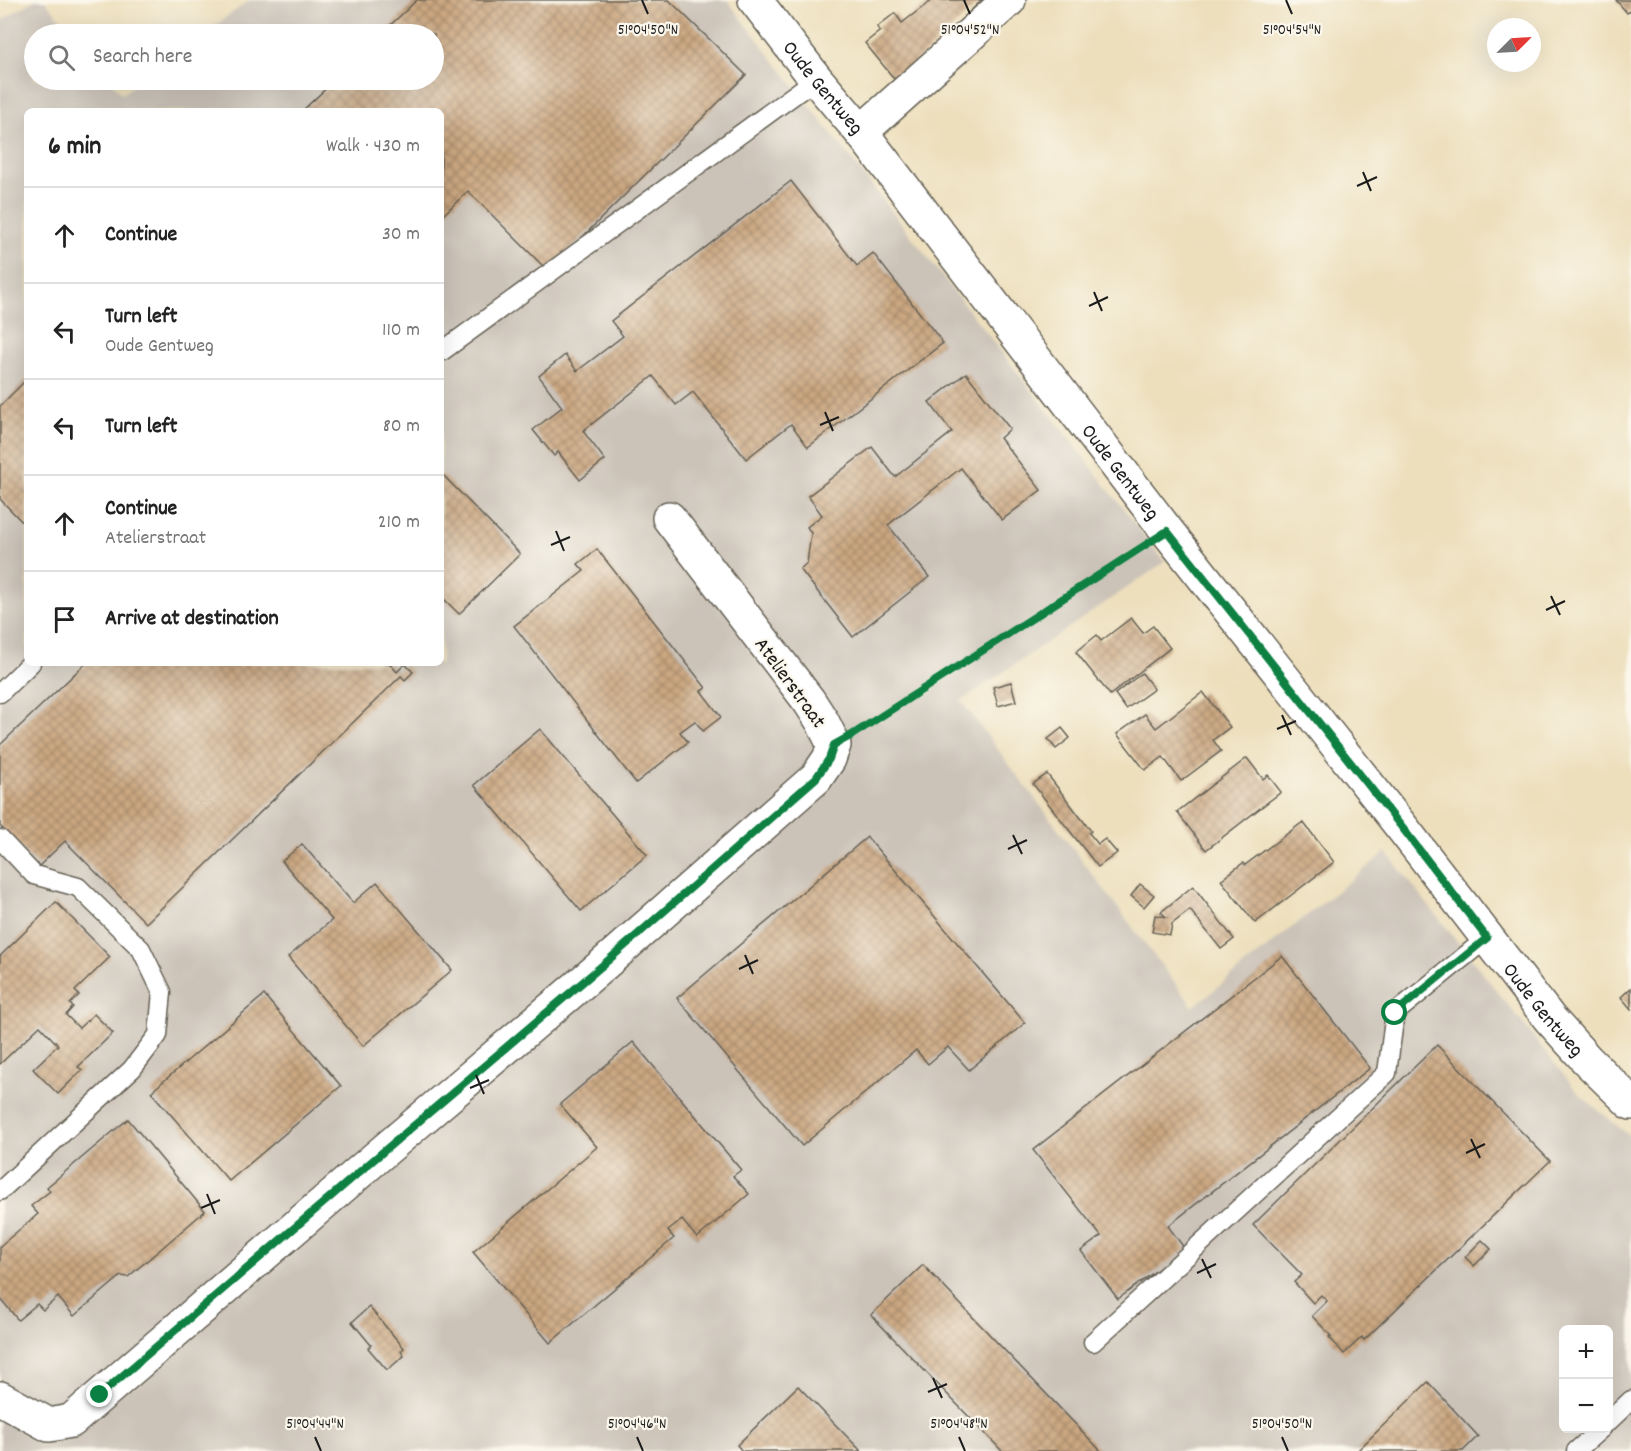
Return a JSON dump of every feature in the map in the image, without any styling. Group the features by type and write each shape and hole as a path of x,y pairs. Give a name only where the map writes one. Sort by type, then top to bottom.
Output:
{"street":[{"name":"Oude Gentweg","path":"755,0 816,79 861,132 1167,531 1404,830 1550,1019 1587,1060 1631,1103"},
{"path":"861,132 1009,0"},
{"name":"Atelierstraat","path":"0,1398 49,1425 71,1421 595,972 816,778 829,759 834,745 822,721 669,518"}],"lane":[{"path":"444,350 816,79"},
{"path":"0,693 28,666"},
{"path":"0,839 34,875 78,887 141,949 162,992 158,1035 132,1069 0,1191"},
{"path":"1093,1342 1387,1073 1395,1013 1487,938"},
{"path":"1613,1417 1631,1400"},
{"path":"1576,1451 1596,1433"}],"path":[{"path":"834,745 1167,531"}],"shaded area":[{"path":"35,0 45,0 65,24 24,24 24,90 119,90 122,94 127,90 444,90 444,24 217,24 250,0 727,0 1165,562 961,701 1193,1007 1386,852 1579,1094 1631,1137 1631,1451 0,1451 0,21"}],"building":[{"path":"417,0 669,0 746,75 548,271 468,191 444,214 444,108 305,108 324,90 444,90 444,24 392,24"},
{"path":"932,0 982,0 896,81 865,43 880,31 877,27 895,13 902,23"},
{"path":"1616,0 1631,0 1631,10 1627,13"},
{"path":"791,181 857,266 873,253 943,343 808,447 791,424 746,459 693,392 676,405 653,376 583,431 605,460 580,480 558,452 554,456 533,430 562,407 539,376 565,355 577,371 623,336 611,321"},
{"path":"966,373 1010,429 1000,438 1041,490 1002,520 961,468 888,525 929,577 853,637 800,569 807,563 811,533 807,527 822,515 808,496 872,447 895,477 952,432 929,402"},
{"path":"24,382 24,524 0,499 0,406"},
{"path":"444,476 520,554 459,614 444,599"},
{"path":"597,549 706,688 701,691 721,717 703,731 695,721 680,732 688,742 636,783 514,626 584,571 578,564"},
{"path":"1131,618 1143,633 1153,626 1170,648 1110,695 1076,652 1097,635 1101,641"},
{"path":"83,666 392,666 397,672 403,666 407,666 413,672 405,680 401,676 146,923 65,841 39,866 0,826 0,745"},
{"path":"1142,673 1154,689 1126,709 1115,694"},
{"path":"1011,682 1016,701 998,706 993,687"},
{"path":"1203,692 1230,727 1213,740 1221,751 1181,781 1163,757 1145,770 1117,734 1145,714 1156,728"},
{"path":"1062,728 1070,738 1056,749 1048,739"},
{"path":"540,729 647,855 581,911 474,785"},
{"path":"1247,758 1263,779 1268,775 1281,792 1206,850 1177,812"},
{"path":"1047,774 1091,831 1089,833 1098,844 1105,839 1117,853 1098,867 1033,784"},
{"path":"1303,822 1334,862 1255,923 1221,880"},
{"path":"867,837 1025,1023 969,1070 948,1047 928,1064 916,1050 802,1146 677,998"},
{"path":"302,844 353,903 377,882 452,970 363,1046 288,957 332,920 282,861"},
{"path":"1140,884 1154,895 1144,907 1131,896"},
{"path":"1193,886 1234,939 1221,949 1190,910 1172,924 1170,935 1152,932 1155,915 1166,917 1161,912"},
{"path":"56,902 110,957 75,991 79,995 70,1004 73,1007 66,1015 79,1028 94,1014 113,1033 78,1067 82,1070 58,1094 33,1069 58,1045 40,1026 0,1064 0,956"},
{"path":"1282,956 1370,1068 1168,1226 1185,1249 1118,1299 1081,1251 1101,1236 1033,1150"},
{"path":"1631,988 1631,1009 1621,997"},
{"path":"264,995 341,1086 229,1181 151,1092"},
{"path":"633,1042 741,1170 733,1176 749,1194 697,1238 682,1220 668,1231 674,1238 550,1343 473,1252 597,1147 560,1104"},
{"path":"1437,1045 1550,1161 1364,1340 1362,1337 1344,1354 1312,1316 1327,1301 1321,1295 1313,1303 1294,1282 1302,1275 1253,1225"},
{"path":"128,1119 205,1211 128,1277 121,1276 74,1316 58,1297 43,1310 37,1304 18,1320 0,1298 0,1246 38,1214 31,1206 50,1191 47,1187"},
{"path":"1482,1240 1491,1249 1474,1266 1465,1257"},
{"path":"923,1265 1101,1451 1002,1451 871,1315"},
{"path":"369,1307 404,1348 401,1351 404,1356 387,1370 368,1348 371,1345 352,1322"},
{"path":"1428,1382 1478,1436 1463,1451 1357,1451"},
{"path":"798,1386 861,1451 742,1451 737,1445"}],"route":[{"path":"100,1395 604,964 816,778 829,759 834,745 1167,531 1487,938 1395,1013"}]}
